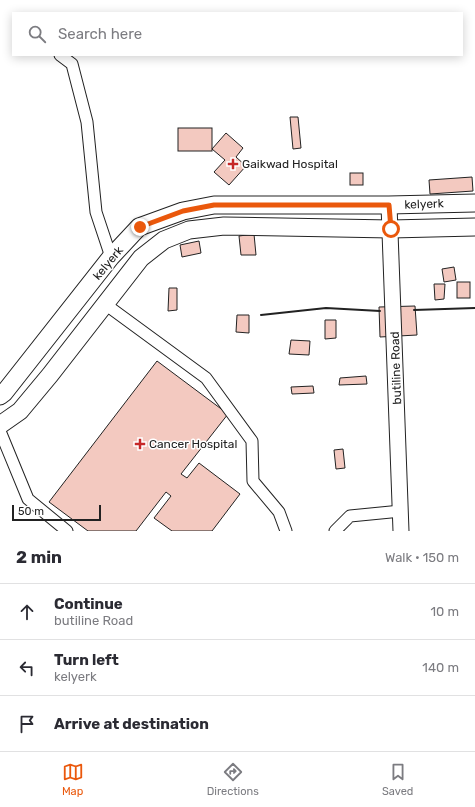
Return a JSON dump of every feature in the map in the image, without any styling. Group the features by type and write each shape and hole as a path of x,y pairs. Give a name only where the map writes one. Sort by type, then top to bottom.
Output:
{"main road":[{"name":"kelyerk","path":"0,396 4,393 111,258 140,227 183,211 214,205 389,205 475,203"},
{"path":"0,424 20,411 141,258 164,240 189,230 224,226 391,229 475,226"}],"street":[{"path":"61,56 72,64 87,122 96,212 111,258"},
{"name":"butiline Road","path":"389,205 401,531"},
{"path":"105,304 206,378 252,441 253,481 279,512 286,531"},
{"path":"0,431 28,499 68,531"},
{"path":"334,531 350,516 400,511"}],"building":[{"path":"290,117 298,117 301,148 293,149"},
{"path":"178,128 212,128 212,151 178,151"},
{"path":"226,133 243,148 236,157 246,166 229,185 214,172 225,160 212,149"},
{"path":"350,173 363,173 363,185 350,185"},
{"path":"472,177 473,191 430,194 429,180"},
{"path":"254,234 256,255 241,255 239,236"},
{"path":"199,241 201,253 182,257 180,245"},
{"path":"454,267 456,280 444,282 442,269"},
{"path":"457,282 470,282 470,298 457,298"},
{"path":"434,284 445,284 444,299 435,300"},
{"path":"169,288 177,288 177,310 168,311"},
{"path":"415,306 417,335 380,337 379,307"},
{"path":"237,315 249,315 249,333 236,332"},
{"path":"325,320 336,320 336,338 325,339"},
{"path":"291,340 310,341 309,355 289,354"},
{"name":"Cancer Hospital","path":"157,361 228,414 181,474 187,478 199,463 240,494 212,531 172,531 154,518 171,496 166,492 136,531 88,531 49,502"},
{"path":"366,376 367,384 339,385 340,378"},
{"path":"313,386 314,393 292,394 291,387"},
{"path":"343,449 345,468 336,469 334,450"}],"wall":[{"path":"261,315 326,308 380,311"},
{"path":"414,310 475,308"}],"place":[{"name":"Gaikwad Hospital","path":"233,164"},
{"name":"Cancer Hospital","path":"140,444"}],"route":[{"path":"140,227 183,211 214,205 389,205 391,229"}]}
